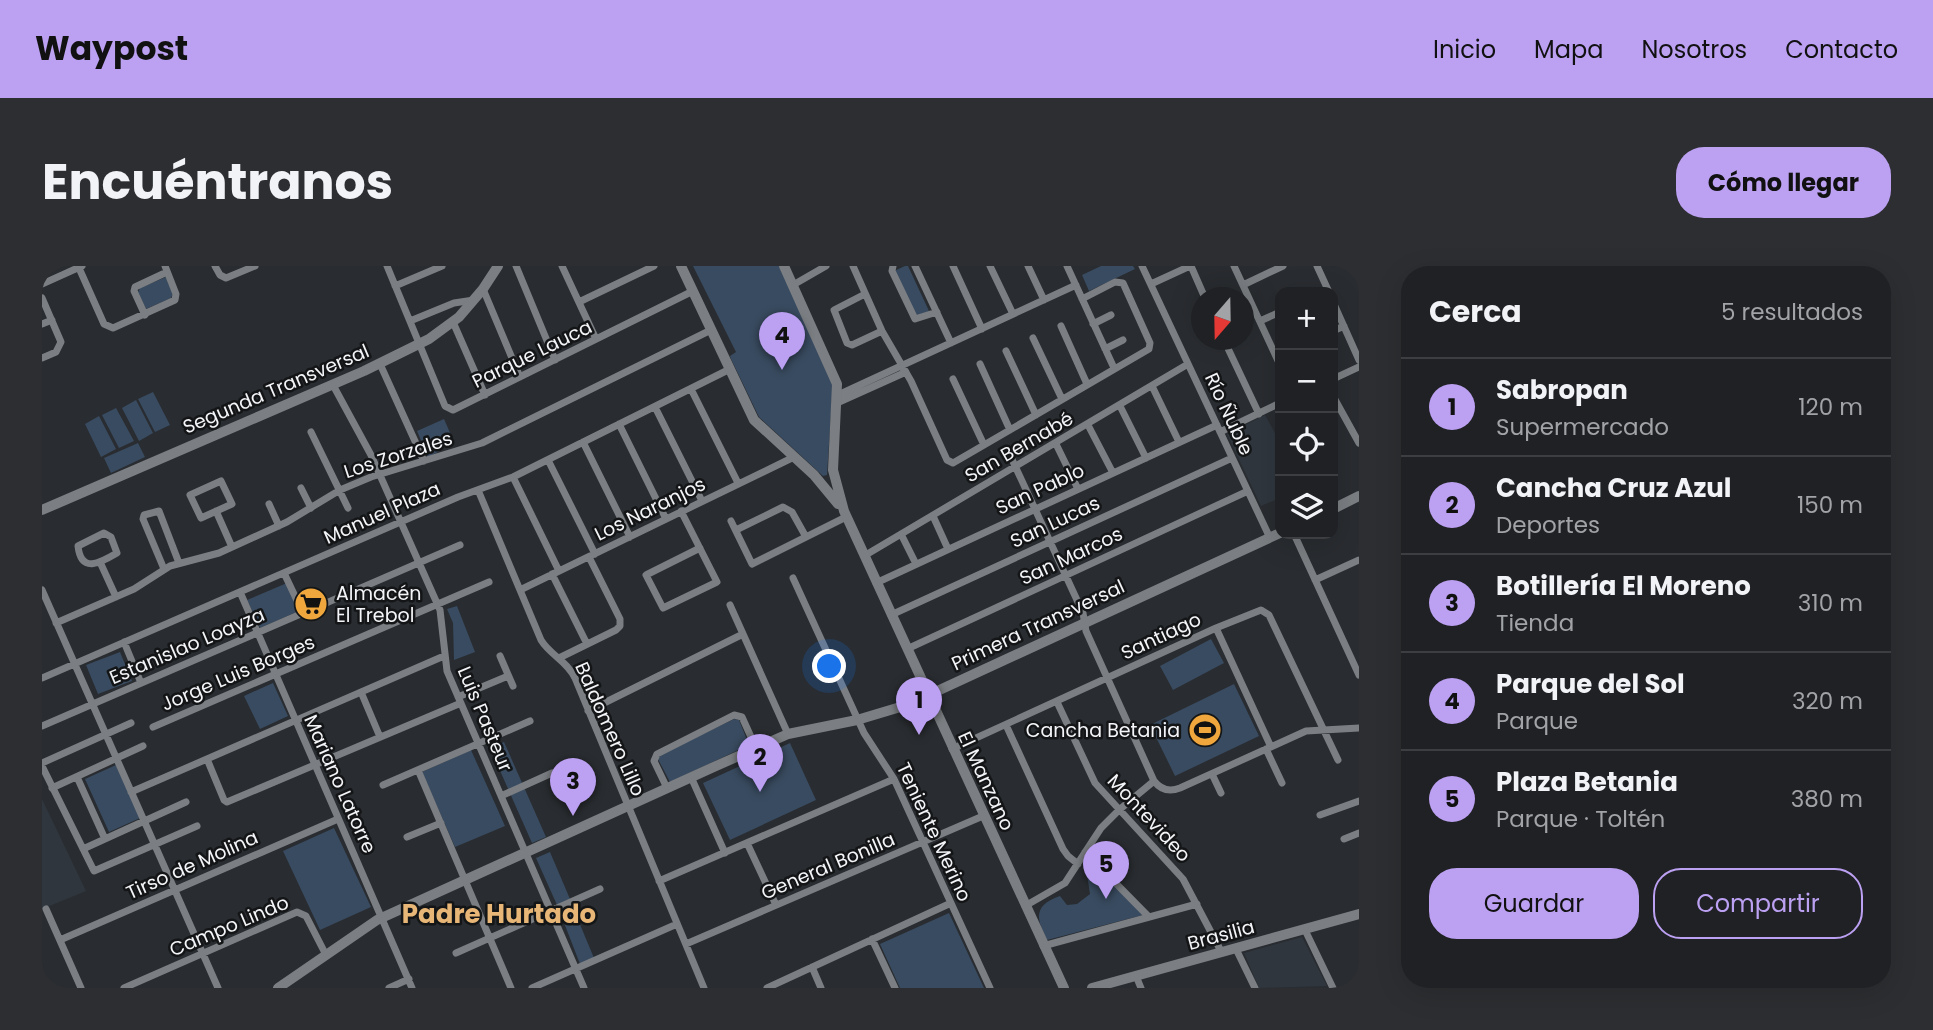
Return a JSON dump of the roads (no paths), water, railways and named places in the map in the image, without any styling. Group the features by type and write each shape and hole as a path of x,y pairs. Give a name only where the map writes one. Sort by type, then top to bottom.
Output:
{"main road":[{"path":"1338,506 1359,496"},
{"name":"Primera Transversal","path":"278,988 382,918 525,852 788,734 857,720 907,705 1275,535"}],"street":[{"path":"42,270 51,266"},
{"path":"215,266 220,275 226,278 255,266"},
{"path":"387,266 419,344"},
{"path":"395,286 442,266"},
{"path":"516,266 555,360"},
{"path":"563,266 596,340"},
{"path":"579,302 654,266"},
{"name":"El Manzano","path":"681,266 754,420 823,484 845,514"},
{"path":"784,266 836,379 838,399 1076,285"},
{"path":"793,285 827,266"},
{"path":"853,266 882,331 904,369 947,460 956,463 1148,350 1151,345 1124,284 1118,281 1082,299"},
{"path":"893,266 892,271 914,318 918,320 937,312"},
{"path":"915,266 951,343"},
{"path":"953,266 982,329"},
{"path":"990,266 1013,314"},
{"path":"1028,266 1044,300"},
{"path":"1067,266 1114,368"},
{"name":"Río Ñuble","path":"1142,266 1248,491 1275,535"},
{"path":"1151,284 1190,266 1200,287"},
{"path":"1234,266 1275,351"},
{"path":"1243,285 1283,266"},
{"path":"1317,266 1325,287"},
{"path":"42,284 80,267 108,328 113,328 145,315 173,303 176,299 166,269 135,287 134,291 145,315"},
{"name":"Segunda Transversal","path":"42,510 333,385 419,344 453,322 483,289 496,267"},
{"path":"483,289 520,377"},
{"name":"Parque Lauca","path":"419,344 449,409 457,409 693,291"},
{"path":"865,294 834,310 847,343 852,345 882,331"},
{"path":"42,298 61,344 56,352 42,358"},
{"path":"410,321 454,303 474,300"},
{"path":"1338,313 1359,360"},
{"path":"1260,321 1275,314"},
{"path":"1093,324 1111,315"},
{"path":"42,324 52,320"},
{"path":"453,322 485,395"},
{"path":"1061,326 1087,384"},
{"path":"1338,329 1344,326"},
{"name":"Los Zorzales","path":"56,623 139,586 164,569 212,555 279,526 340,490 482,443 712,330"},
{"path":"1033,338 1062,399"},
{"path":"1105,349 1123,340"},
{"path":"1229,350 1258,414"},
{"path":"1006,351 1036,415"},
{"path":"380,364 424,461"},
{"path":"980,364 1010,430"},
{"name":"San Bernabé","path":"864,556 1188,364"},
{"path":"1338,377 1359,367"},
{"name":"Manuel Plaza","path":"42,678 401,522 513,477 730,369"},
{"path":"953,379 984,445"},
{"name":"Luis Pasteur","path":"333,385 380,475 438,604 443,619 446,667 584,988"},
{"path":"1152,386 1179,442"},
{"path":"691,389 738,483"},
{"name":"El Manzano","path":"838,399 833,448 834,477 845,514 1063,988"},
{"path":"1120,405 1146,458"},
{"path":"1338,405 1359,443"},
{"name":"San Pablo","path":"876,583 1179,442 1275,406"},
{"path":"655,407 702,501"},
{"path":"619,424 666,519"},
{"path":"1088,425 1113,473"},
{"path":"311,432 348,508"},
{"path":"583,442 630,537"},
{"path":"1056,444 1079,489"},
{"path":"1010,454 1083,613 1086,631 1154,781 1162,788 1174,790 1306,731 1359,728"},
{"name":"Los Naranjos","path":"520,590 794,457"},
{"name":"San Lucas","path":"891,615 1232,458"},
{"path":"548,460 620,623 616,630 559,658"},
{"path":"513,477 587,644"},
{"path":"823,484 834,477"},
{"path":"222,481 232,504 216,511 201,518 190,495 222,481"},
{"path":"301,488 310,508"},
{"name":"Baldomero Lillo","path":"478,490 543,643 572,672 704,988"},
{"name":"San Marcos","path":"907,649 1248,491"},
{"path":"269,504 279,526"},
{"path":"736,530 783,507 792,512 806,537"},
{"path":"164,569 143,517 155,511 160,514 179,563"},
{"path":"216,511 232,547"},
{"path":"681,511 700,548 717,582 663,608 646,575 700,548"},
{"path":"731,521 752,564 845,514"},
{"path":"933,516 948,549"},
{"path":"108,533 117,553 100,562 93,565 84,562 78,546 108,533"},
{"path":"901,534 916,564"},
{"path":"1296,539 1359,675"},
{"name":"Estanislao Loayza","path":"42,726 460,545"},
{"path":"1315,580 1359,560"},
{"path":"100,562 116,597"},
{"path":"284,573 303,613"},
{"name":"Teniente Merino","path":"793,578 857,720 894,779 990,988"},
{"name":"Jorge Luis Borges","path":"153,727 489,582"},
{"path":"42,590 46,609 56,623 218,988"},
{"name":"Mariano Latorre","path":"240,592 412,988"},
{"path":"730,605 788,734"},
{"name":"Santiago","path":"952,749 1256,610 1268,613 1322,729"},
{"path":"1216,628 1282,783"},
{"path":"588,711 743,634"},
{"path":"124,642 141,683"},
{"path":"131,792 444,656"},
{"path":"500,656 513,686"},
{"path":"207,759 227,802 380,737 508,676"},
{"path":"361,692 380,737"},
{"name":"Montevideo","path":"1056,702 1092,779 1183,879 1223,953"},
{"path":"667,788 655,763 657,754 734,716 742,717 756,748"},
{"path":"383,785 530,721"},
{"path":"131,723 42,765 94,871 197,826"},
{"path":"1006,725 1063,849 1078,864"},
{"path":"1322,729 1338,760"},
{"path":"52,788 143,746"},
{"path":"418,770 511,988"},
{"path":"501,796 552,773"},
{"path":"1212,774 1221,793"},
{"path":"77,777 105,839"},
{"path":"691,777 724,853"},
{"path":"659,881 894,779"},
{"path":"1025,906 1060,887 1069,879 1101,828 1154,781"},
{"path":"1320,815 1359,801"},
{"path":"83,849 186,802"},
{"name":"General Bonilla","path":"685,944 983,816"},
{"name":"Tirso de Molina","path":"60,940 338,819"},
{"path":"407,837 441,823"},
{"path":"1345,839 1359,833"},
{"path":"747,843 776,905"},
{"path":"1085,852 1149,917"},
{"path":"456,953 600,889"},
{"path":"767,988 951,903"},
{"path":"1043,946 1197,904"},
{"path":"46,909 81,988"},
{"name":"Campo Lindo","path":"124,988 299,912 305,914 326,955"},
{"name":"Brasilia","path":"1092,988 1359,914"},
{"path":"532,988 677,924"},
{"path":"1305,930 1333,988"},
{"path":"872,939 895,988"},
{"path":"1236,949 1255,988"},
{"path":"812,967 821,988"},
{"path":"1136,976 1141,988"},
{"path":"390,988 409,979"}],"place":[{"name":"Parque del Sol","path":"782,370"},
{"name":"Almacén El Trebol","path":"311,604"},
{"name":"Cancha Betania","path":"1205,730"},
{"name":"Sabropan","path":"919,735"},
{"name":"Cancha Cruz Azul","path":"760,792"},
{"name":"Botillería El Moreno","path":"573,816"},
{"name":"Plaza Betania","path":"1106,899"}],"district":[{"name":"Padre Hurtado","path":"499,914"}]}
